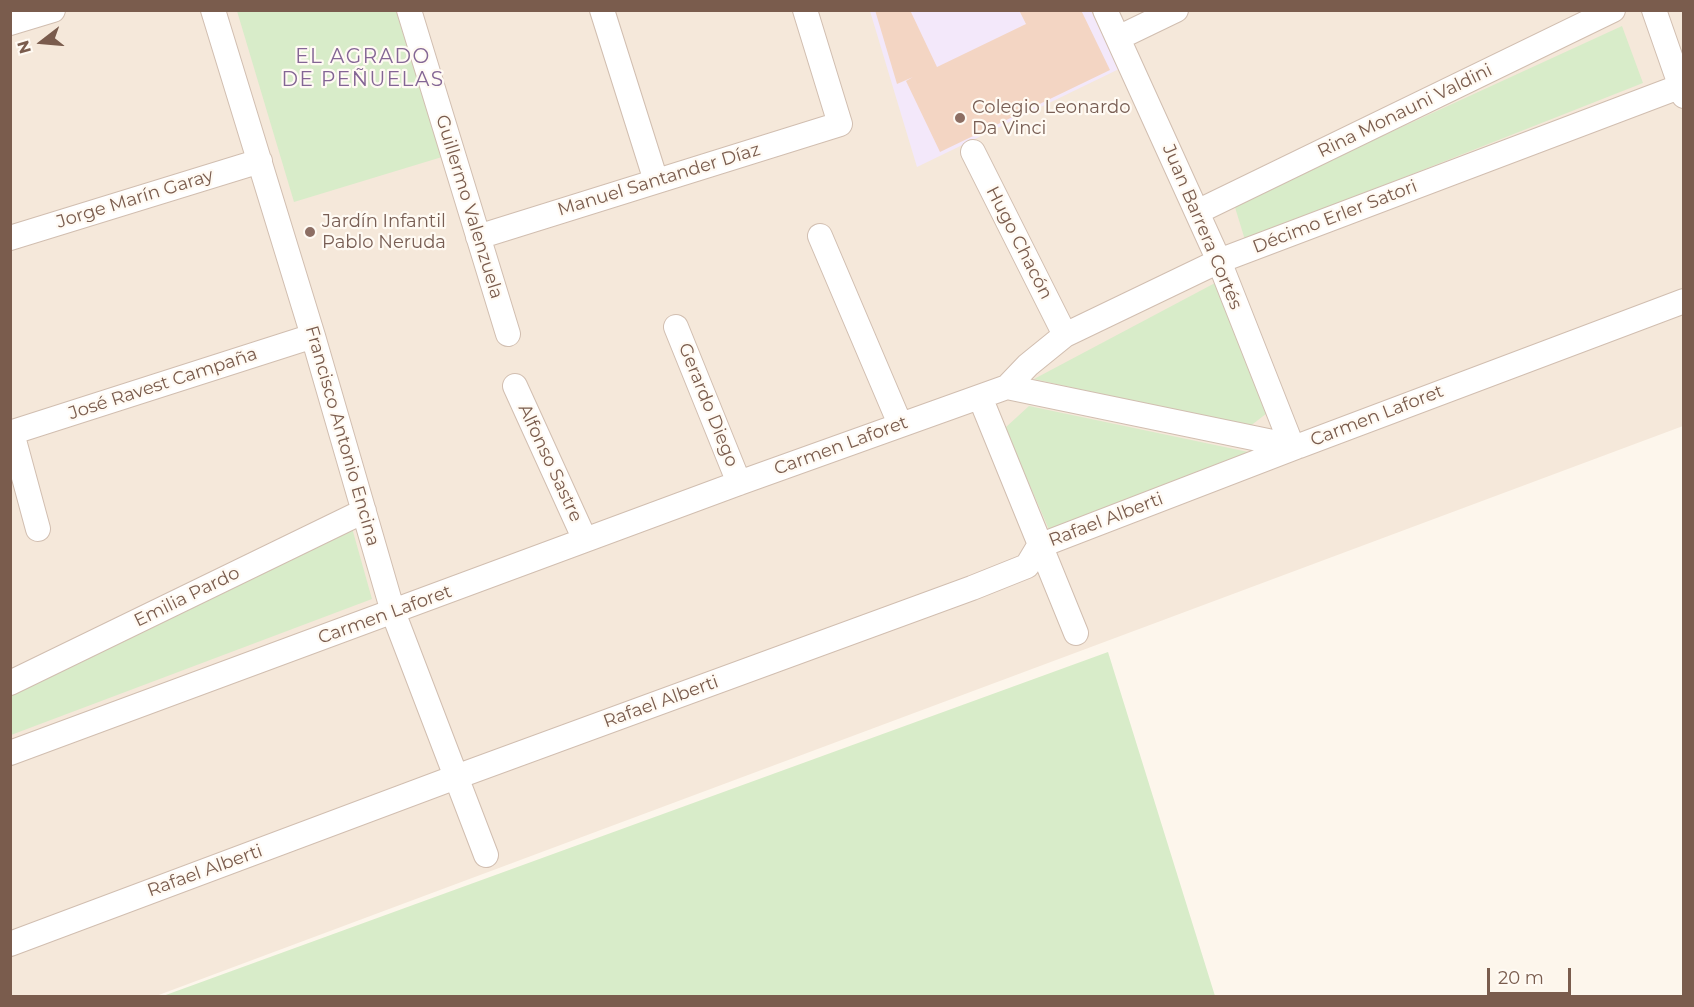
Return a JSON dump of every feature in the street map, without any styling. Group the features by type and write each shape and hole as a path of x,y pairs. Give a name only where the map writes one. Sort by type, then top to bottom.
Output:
{"street":[{"path":"10,23 53,10"},
{"name":"Francisco Antonio Encina","path":"213,10 314,336 393,612 486,855"},
{"name":"Guillermo Valenzuela","path":"409,10 508,334"},
{"path":"602,10 656,181"},
{"name":"Manuel Santander Díaz","path":"478,237 840,124 805,10"},
{"name":"Juan Barrera Cortés","path":"1105,10 1219,261 1295,446"},
{"path":"1118,38 1176,10"},
{"name":"Rina Monauni Valdini","path":"1197,212 1613,10"},
{"path":"1654,10 1682,89"},
{"name":"Décimo Erler Satori","path":"1007,387 1028,365 1065,335 1219,261 1682,89"},
{"name":"Hugo Chacón","path":"973,152 1065,335"},
{"name":"Jorge Marín Garay","path":"10,238 260,161"},
{"path":"820,236 900,424"},
{"name":"Carmen Laforet","path":"10,753 739,483 1007,387 1295,446 1683,302"},
{"name":"Gerardo Diego","path":"676,327 739,483"},
{"name":"José Ravest Campaña","path":"38,529 11,433 314,336"},
{"name":"Alfonso Sastre","path":"515,386 585,540"},
{"path":"980,397 1076,633"},
{"name":"Rafael Alberti","path":"10,944 1016,571 1027,566 1039,546 1295,446"},
{"name":"Emilia Pardo","path":"10,683 364,511"}],"shaded area":[{"path":"10,11 1683,11 1683,426 156,996 11,996"},
{"name":"Colegio Leonardo Da Vinci","path":"870,11 1091,11 1119,69 917,167"}],"green space":[{"path":"237,11 396,11 442,157 294,202"},
{"path":"1622,26 1643,83 1245,240 1234,204"},
{"path":"1215,283 1271,410 1249,427 1034,379"},
{"path":"1029,406 1258,454 1050,532 1005,428"},
{"path":"352,528 372,599 11,735 11,692"},
{"path":"1108,652 1215,996 163,996"}],"building":[{"name":"Colegio Leonardo Da Vinci","path":"875,10 910,10 937,67 1026,24 1019,10 1081,10 1110,70 940,152 906,81 913,77 897,84"}],"place":[{"name":"Colegio Leonardo Da Vinci","path":"960,118"},
{"name":"Jardín Infantil Pablo Neruda","path":"310,232"}],"district":[{"name":"EL AGRADO DE PEÑUELAS","path":"363,68"}]}
